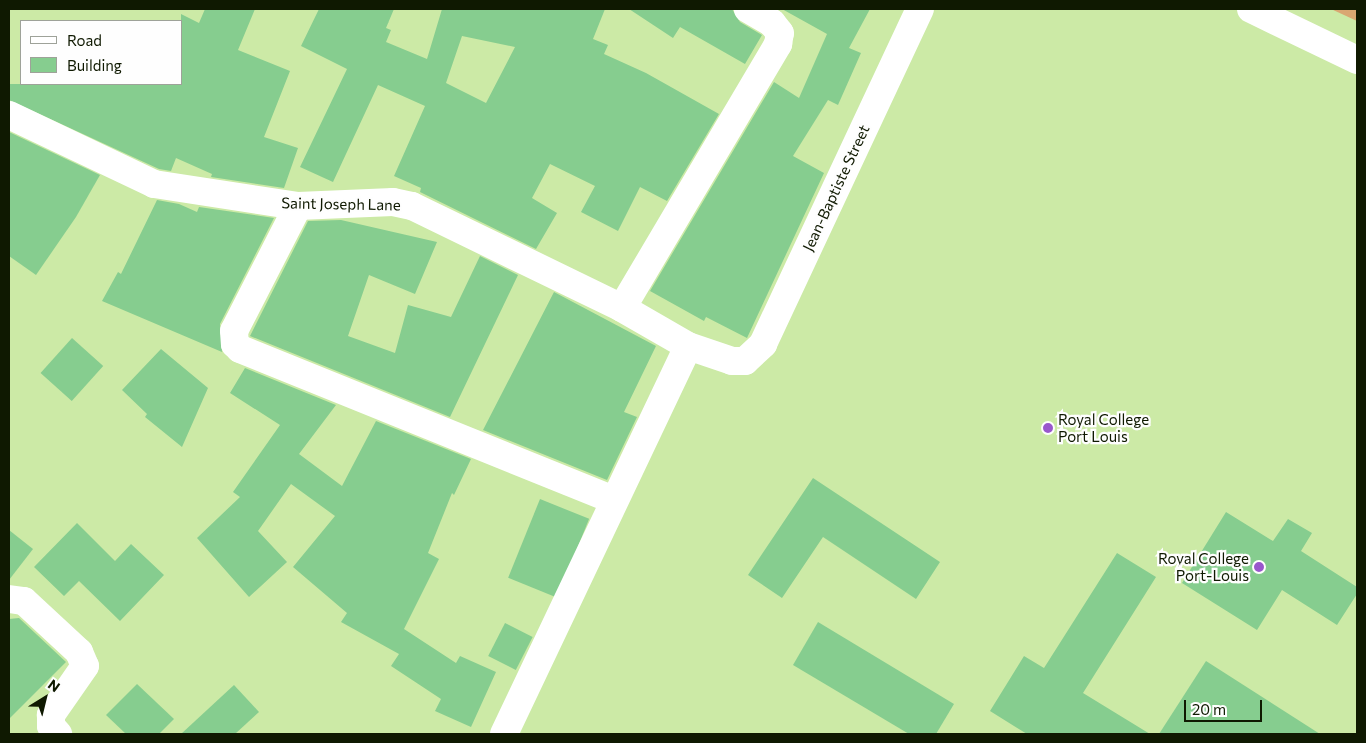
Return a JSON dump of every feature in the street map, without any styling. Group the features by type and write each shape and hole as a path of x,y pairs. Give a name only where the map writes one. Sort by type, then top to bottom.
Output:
{"street":[{"path":"622,308 778,44 780,33 772,23 748,9"},
{"name":"Jean-Baptiste Street","path":"744,361 763,344 920,9"},
{"path":"1252,9 1357,60"},
{"name":"Saint Joseph Lane","path":"9,115 154,184 298,206 393,202 412,206 622,308 688,346 732,361 744,361"},
{"path":"298,206 234,331 235,344 240,349 614,500"},
{"path":"504,734 688,346"},
{"path":"9,599 24,601 78,652 85,666 51,715 51,726 58,734"}],"shaded area":[{"path":"1331,9 1357,9 1357,21"}],"building":[{"path":"205,9 255,9 238,50 290,71 264,137 298,148 284,188 211,177 212,174 176,158 171,171 159,169 9,100 9,84 182,85 181,14 199,23"},
{"path":"319,9 394,9 386,28 391,30 386,42 427,59 442,9 605,9 593,39 608,45 604,54 646,73 719,114 667,201 640,187 618,231 581,212 595,186 550,164 532,198 557,213 536,249 420,192 421,188 394,176 425,106 378,85 333,182 300,167 347,69 301,46","holes":["462,36 515,47 486,103 446,83"]},
{"path":"629,9 732,9 740,22 762,35 745,64 680,27 673,38"},
{"path":"782,9 870,9 849,48 861,53 838,105 828,100 793,156 824,173 747,338 706,317 704,321 650,291 774,82 799,98 827,34"},
{"path":"9,132 100,175 76,217 36,275 9,256"},
{"path":"157,200 179,204 197,212 199,207 274,218 220,324 222,352 102,301 118,272 121,274"},
{"path":"341,220 437,242 415,294 369,275 348,336 395,353 408,305 451,317 480,256 518,275 450,417 250,336 308,221"},
{"path":"554,292 656,346 624,412 637,417 607,480 483,430"},
{"path":"72,338 103,366 72,401 41,373"},
{"path":"161,349 208,388 182,447 145,417 147,414 122,390"},
{"path":"245,368 336,405 299,454 342,486 376,421 471,459 454,495 452,493 428,553 439,559 404,629 456,663 460,656 496,672 471,727 435,711 441,699 391,666 399,654 341,622 347,613 293,567 335,516 291,484 258,531 287,562 249,597 197,538 240,497 233,492 280,425 230,393"},
{"path":"813,478 940,562 916,599 823,537 782,598 748,575"},
{"path":"540,499 589,519 557,598 508,578"},
{"name":"Royal College Port-Louis","path":"1226,512 1273,541 1288,519 1312,533 1301,551 1357,587 1357,594 1337,625 1282,590 1257,630 1182,583"},
{"path":"77,523 115,561 131,544 164,575 120,621 79,581 64,596 34,567"},
{"path":"9,530 33,549 9,580"},
{"path":"1117,553 1156,577 1083,693 1150,734 1027,734 990,711 1024,656 1044,668"},
{"path":"19,618 66,662 9,719 9,619"},
{"path":"818,622 954,704 936,734 909,734 793,665"},
{"path":"505,623 533,637 516,670 488,656"},
{"path":"1206,661 1320,734 1159,734"},
{"path":"137,684 174,719 159,734 126,734 106,715"},
{"path":"234,685 259,712 235,734 181,734"}],"place":[{"name":"Royal College Port Louis","path":"1048,428"},
{"name":"Royal College Port-Louis","path":"1259,567"}]}
